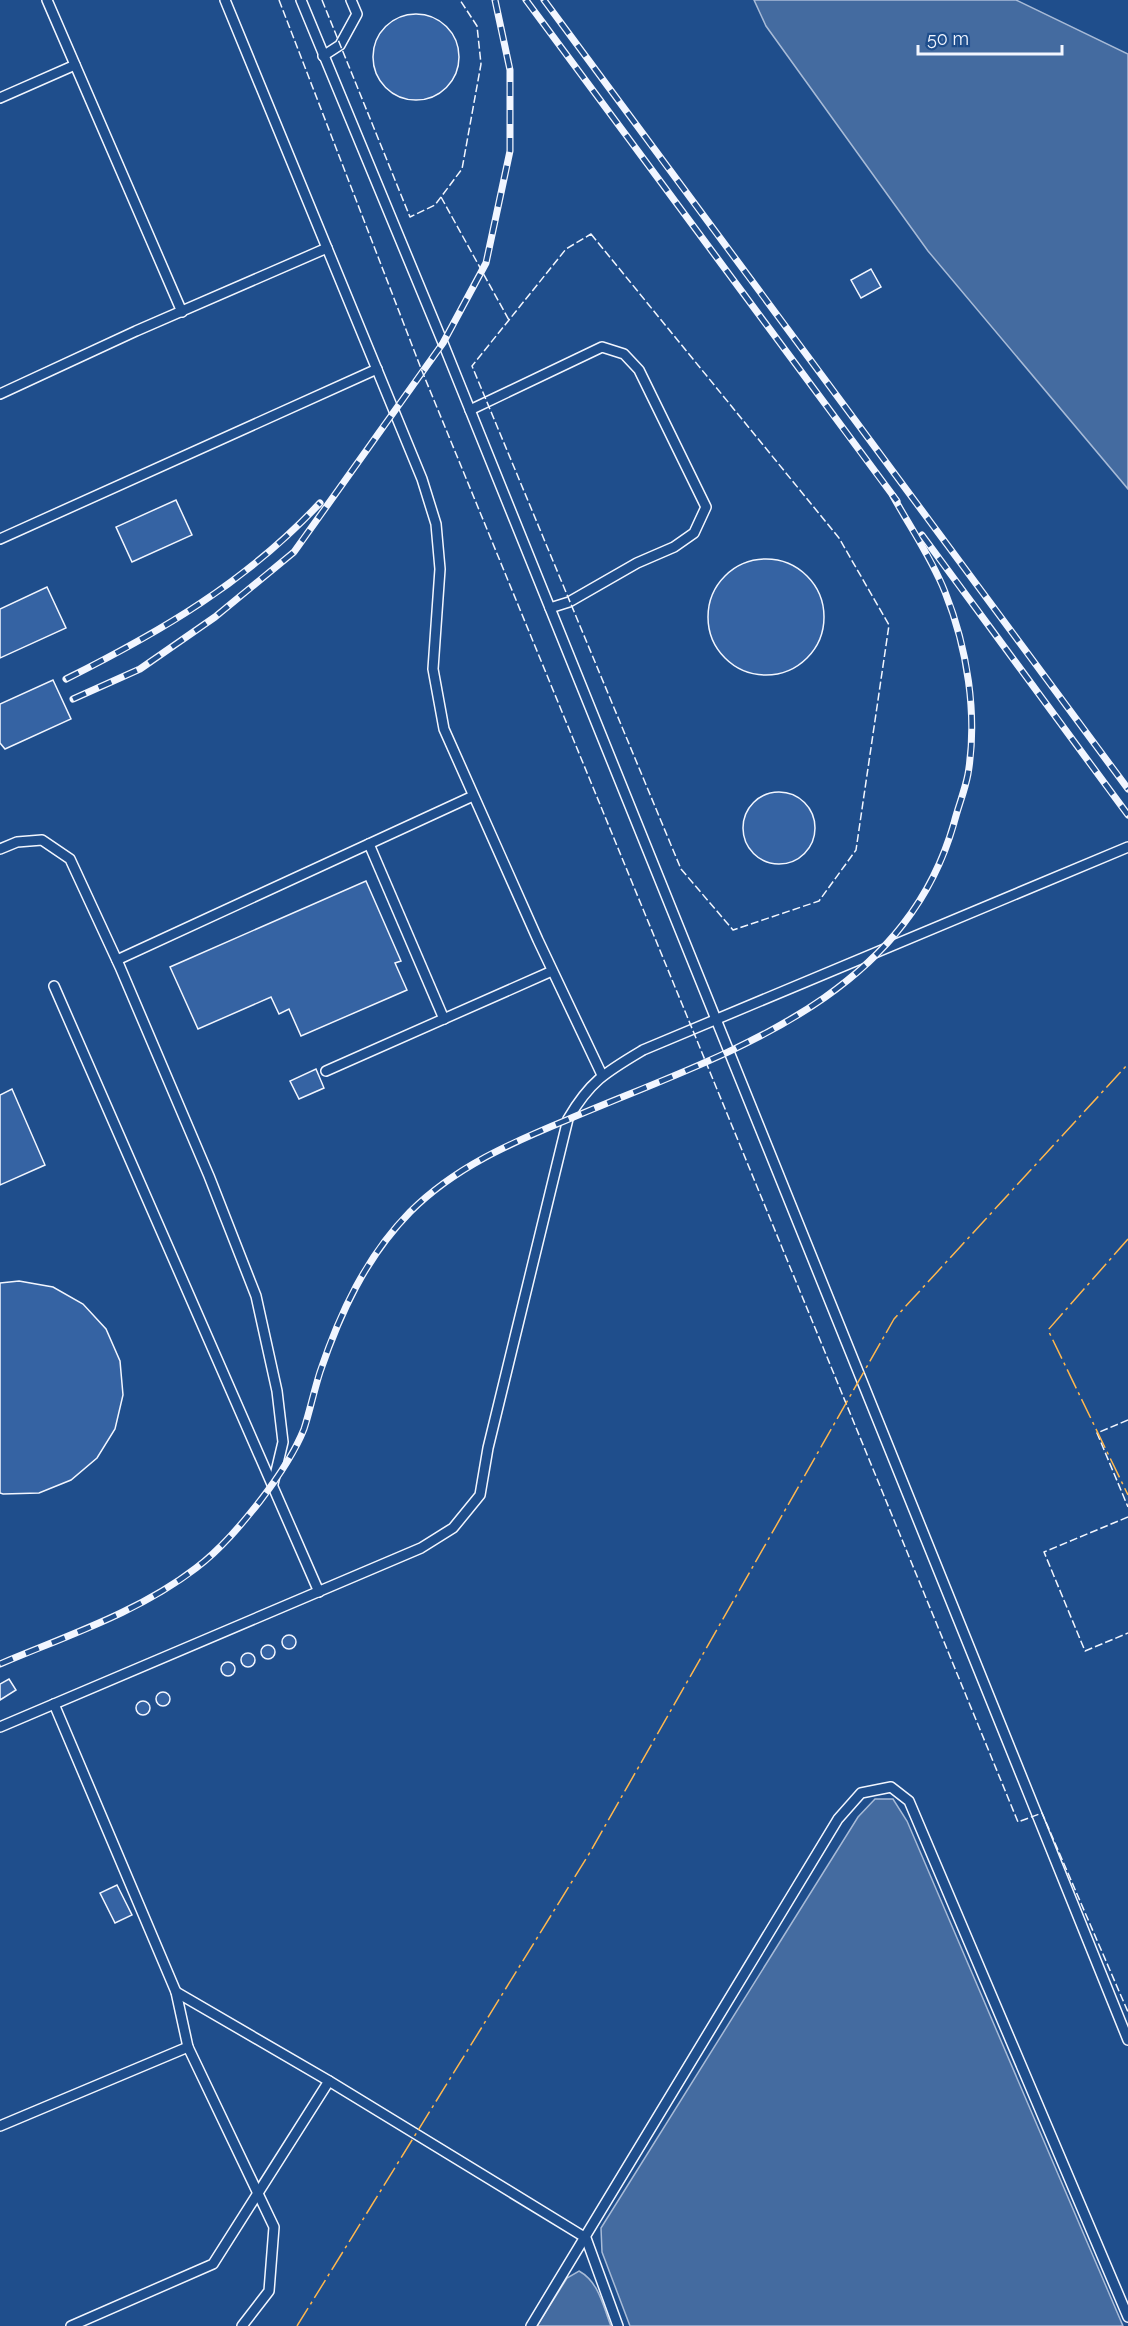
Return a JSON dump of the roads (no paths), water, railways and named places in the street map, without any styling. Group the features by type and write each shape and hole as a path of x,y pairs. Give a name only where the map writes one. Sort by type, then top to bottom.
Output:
{"lane":[{"path":"46,0 183,312"},
{"path":"225,0 422,479 436,524 440,569 433,669 444,729 552,971 602,1075"},
{"path":"301,0 470,410 1128,2040"},
{"path":"323,56 340,45 357,14 351,0"},
{"path":"0,98 75,64"},
{"path":"0,394 327,248"},
{"path":"470,410 602,346 624,354 639,370 706,507 694,533 674,547 637,563 569,602 549,608"},
{"path":"0,539 377,369"},
{"path":"117,960 473,796"},
{"path":"0,849 17,842 42,840 70,859 117,960 209,1176 256,1296 277,1391 283,1442 273,1484"},
{"path":"369,844 444,1018"},
{"path":"0,1727 422,1548 453,1528 480,1495 488,1448 568,1119 582,1096 602,1075 643,1050 717,1021 885,947 1128,847"},
{"path":"326,1071 552,971"},
{"path":"54,986 273,1484 318,1592"},
{"path":"54,1704 176,1992 188,2047 274,2227 269,2291 242,2326"},
{"path":"531,2326 838,1819 861,1793 891,1787 909,1802 1128,2317"},
{"path":"176,1992 329,2080 586,2238 618,2326"},
{"path":"0,2126 188,2047"},
{"path":"71,2326 213,2264 329,2080"}],"water":[{"path":"754,0 1016,0 1128,54 1128,489 928,251 766,26"},
{"path":"875,1799 893,1799 907,1821 1123,2326 630,2326 602,2252 601,2228 858,1817"},
{"path":"579,2271 596,2288 611,2326 537,2326 567,2278"}],"railway":[{"path":"73,699 140,669 215,617 294,552 443,343 486,263 510,151 510,70 495,0"},
{"path":"526,0 897,501"},
{"path":"544,0 1128,789"},
{"path":"0,1664 101,1622 151,1598 196,1568 214,1553 246,1519 295,1448 304,1429 320,1372 336,1328 367,1267 394,1229 427,1196 465,1169 505,1147 745,1044 800,1014 850,978 894,936 929,884 954,823 968,774 972,728 969,682 953,613 934,567 893,496"},
{"path":"66,679 136,642 201,603 263,557 320,503"},
{"path":"922,535 1128,815"}]}
